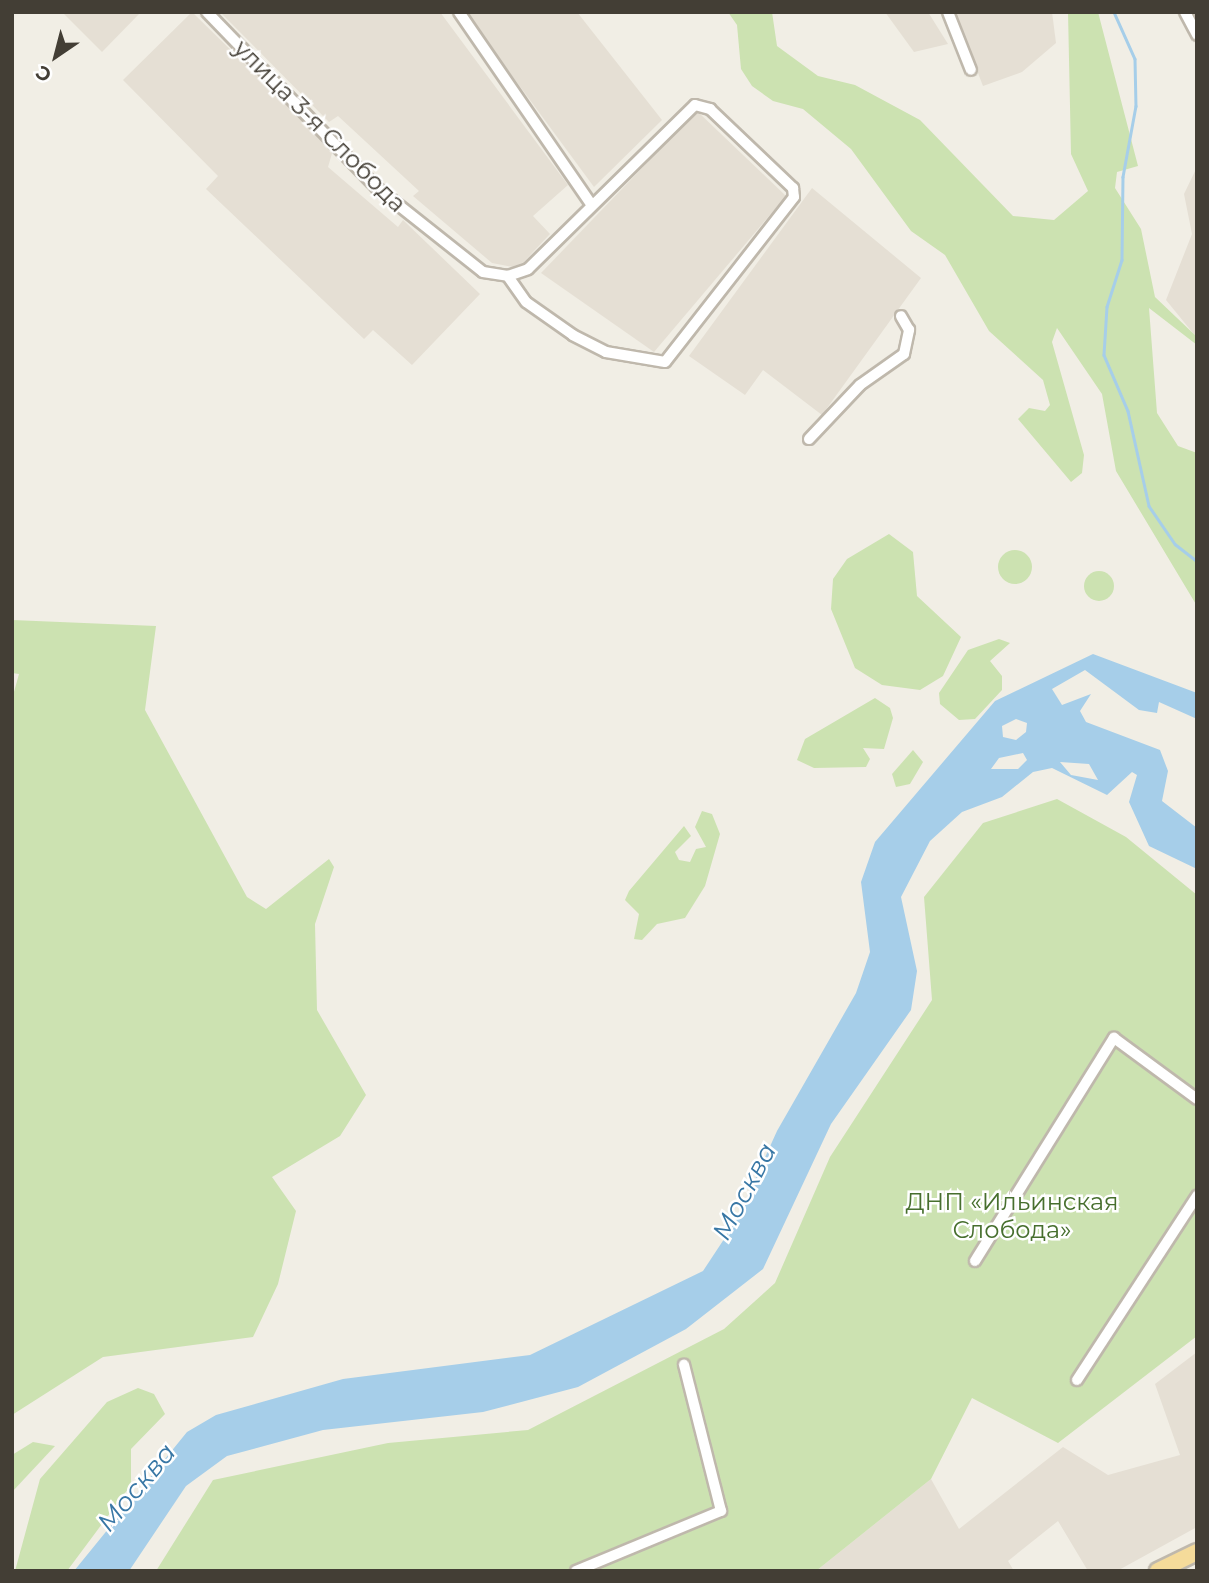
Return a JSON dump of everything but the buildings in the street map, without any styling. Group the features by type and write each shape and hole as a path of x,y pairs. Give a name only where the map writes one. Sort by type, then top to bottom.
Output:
{"main road":[{"path":"1158,1571 1197,1552"}],"street":[{"name":"улица 3-я Слобода","path":"207,12 377,188 460,258 483,272 508,276"},
{"path":"460,12 591,204"},
{"path":"948,12 971,70"},
{"path":"1185,12 1195,34"},
{"path":"695,105 710,109 793,188 794,197 664,362 606,352 573,335 526,302 508,276 528,269 591,204 695,105"},
{"path":"809,439 860,385 904,354 909,330 901,316"},
{"path":"975,1261 1114,1038 1197,1098"},
{"path":"1077,1380 1197,1196"},
{"path":"576,1571 721,1511 684,1365"}],"shaded area":[{"path":"62,12 141,12 102,52"},
{"path":"192,12 333,150 328,167 398,227 403,220 480,294 412,365 373,330 364,339 206,189 218,176 123,80"},
{"path":"220,12 440,12 568,185 533,216 550,234 518,268 492,263 413,196 419,191 338,116 329,122"},
{"path":"465,12 577,12 662,120 594,187"},
{"path":"885,12 928,12 948,44 914,52"},
{"path":"954,12 1052,12 1056,43 1022,72 983,86"},
{"path":"697,111 786,196 654,352 541,273"},
{"path":"1197,167 1197,338 1166,300 1192,234 1184,194"},
{"path":"812,188 921,278 822,415 763,370 745,395 689,356"},
{"path":"1197,1352 1197,1527 1117,1571 1088,1571 1058,1521 1008,1561 1014,1571 816,1571 931,1479 959,1529 1063,1447 1108,1475 1180,1455 1155,1384"}],"green space":[{"path":"728,12 772,12 777,46 818,76 855,85 920,120 1013,216 1054,220 1088,191 1071,154 1068,12 1098,12 1138,166 1117,172 1115,188 1141,229 1155,297 1197,337 1197,345 1149,308 1157,413 1178,446 1197,453 1197,606 1116,471 1102,394 1057,328 1052,342 1084,455 1082,473 1071,482 1018,419 1029,408 1045,411 1050,405 1043,380 989,331 945,255 911,231 851,149 803,109 773,101 752,86 741,69 737,25"},
{"path":"889,534 913,552 917,596 961,637 943,676 920,690 882,685 855,668 831,609 833,579 847,559"},
{"path":"1015,550 1027,555 1032,567 1027,579 1015,584 1003,579 998,567 1003,555"},
{"path":"1099,571 1109,576 1114,586 1109,596 1099,601 1089,596 1084,586 1089,576"},
{"path":"12,620 156,626 145,710 247,897 266,909 329,859 334,867 315,924 317,1010 366,1095 340,1136 272,1177 296,1211 278,1284 253,1337 103,1357 12,1415 12,699 19,674 12,673"},
{"path":"999,639 1010,643 990,661 1002,676 1002,690 975,719 959,720 940,704 939,693 968,650"},
{"path":"875,698 890,708 893,718 884,749 863,748 870,759 866,767 814,768 797,760 805,739"},
{"path":"913,750 923,762 910,784 896,787 892,774"},
{"name":"ДНП «Ильинская Слобода»","path":"1057,799 1126,837 1197,895 1197,1336 1058,1443 972,1398 931,1479 816,1571 156,1571 213,1480 388,1443 528,1430 724,1329 775,1283 830,1157 932,1000 924,897 983,823"},
{"path":"702,811 712,814 720,834 705,886 685,918 657,924 642,940 634,939 639,914 625,900 629,891 684,826 691,836 675,852 679,860 690,862 696,849 706,847 695,827"},
{"path":"138,1388 154,1394 165,1414 131,1449 131,1485 67,1571 15,1571 40,1479 107,1402"},
{"path":"33,1442 55,1446 12,1492 12,1455"}],"water":[{"path":"1093,654 1197,693 1197,719 1159,702 1157,713 1139,710 1085,670 1052,689 1062,705 1091,694 1080,711 1086,722 1160,750 1168,771 1162,801 1197,828 1197,869 1149,846 1129,802 1137,775 1132,772 1107,795 1052,768 1033,772 1002,797 962,812 930,841 901,897 917,971 911,1010 831,1124 763,1269 686,1329 578,1387 483,1412 323,1430 227,1456 186,1486 129,1571 74,1571 187,1432 216,1415 343,1379 530,1355 703,1271 736,1221 777,1131 856,993 870,952 861,882 875,842 995,701","holes":["1016,719 1027,723 1026,732 1016,740 1003,737 1002,726","1023,753 1027,760 1018,769 991,769 999,758","1060,762 1089,764 1098,780 1071,775"]}],"waterway":[{"path":"1114,12 1135,59 1136,106 1123,177 1122,260 1107,307 1104,355 1128,411 1149,506 1175,544 1197,561"}],"water label":[{"name":"Москва","path":"745,1192"},
{"name":"Москва","path":"137,1488"}]}
